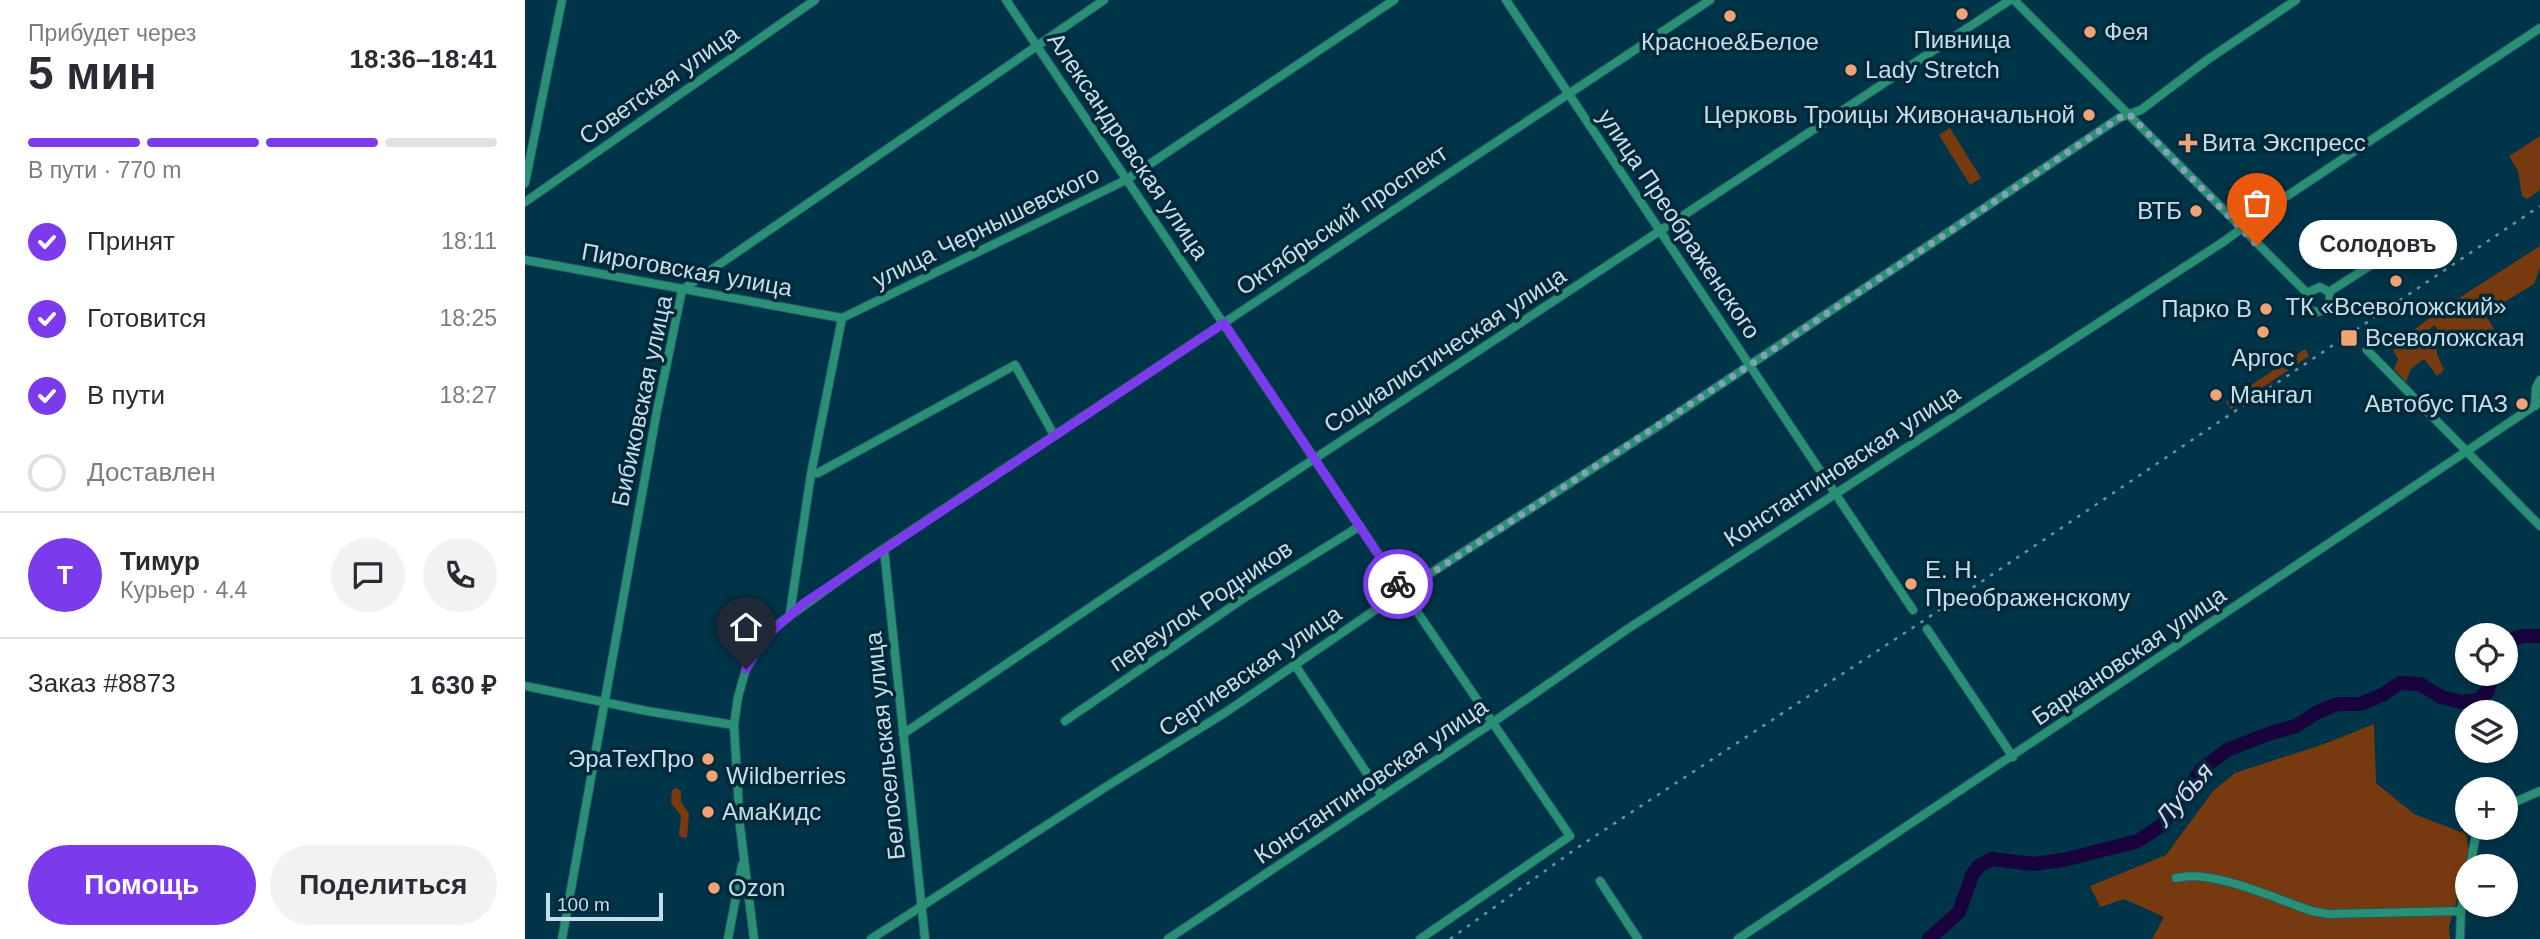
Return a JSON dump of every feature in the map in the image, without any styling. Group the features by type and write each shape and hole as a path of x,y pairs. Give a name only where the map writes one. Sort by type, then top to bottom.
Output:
{"street":[{"path":"525,183 562,0"},
{"name":"Советская улица","path":"525,202 815,0"},
{"name":"Александровская улица","path":"1006,0 1570,836 1420,939"},
{"name":"Бибиковская улица","path":"562,939 656,416 682,290 1104,0"},
{"name":"улица Чернышевского","path":"842,318 1126,180 1394,0"},
{"name":"улица Преображенского","path":"1506,0 1913,610"},
{"path":"2012,0 2307,293 2307,307 2311,311 2325,309 2330,303 2329,292"},
{"name":"Социалистическая улица","path":"903,734 1138,575 2012,0"},
{"name":"Сергиевская улица","path":"871,939 1226,712 2119,118 2141,110 2207,60 2296,0"},
{"name":"Октябрьский проспект","path":"754,939 740,826 734,725 738,697 750,662 764,638 790,614 884,549 1705,1"},
{"name":"Константиновская улица","path":"1168,939 1492,723 1626,630 2241,229 2540,28"},
{"path":"2329,292 2405,243 2419,240"},
{"name":"Пироговская улица","path":"525,260 842,318"},
{"path":"2307,293 2320,286 2329,292"},
{"path":"790,614 794,602 811,474 842,318"},
{"path":"2367,350 2540,526"},
{"path":"811,474 818,473 1015,365 1054,435"},
{"path":"2538,404 2536,388 2540,380"},
{"name":"Баркановская улица","path":"1738,939 2538,404"},
{"name":"переулок Родников","path":"1065,721 1244,598 1360,526"},
{"name":"Белосельская улица","path":"884,549 925,939"},
{"path":"1927,628 2013,757"},
{"path":"1295,665 1382,796"},
{"path":"525,686 734,725"},
{"path":"2518,801 2540,791"},
{"path":"728,939 744,855"},
{"path":"2176,878 2189,875 2216,878 2328,914 2455,911"},
{"path":"1599,881 1638,939"},
{"path":"2460,939 2461,917"}],"shaded area":[{"path":"1950,128 1981,178 1970,185 1939,135"},
{"path":"2540,136 2540,190 2527,199 2522,196 2518,171 2509,156"},
{"path":"2540,246 2540,268 2534,284 2485,314 2494,329 2485,337 2468,329 2459,337 2438,332 2435,325 2424,333 2436,343 2437,354 2444,370 2437,376 2424,359 2411,369 2406,382 2394,369 2398,359 2393,350 2402,345 2403,339 2434,314"},
{"path":"2305,349 2309,356 2231,409 2226,402"},
{"path":"2374,724 2376,783 2414,814 2455,830 2455,840 2467,840 2469,854 2455,854 2455,906 2449,926 2450,939 2152,939 2164,917 2124,899 2100,907 2090,886 2166,855 2213,791 2235,773 2324,744"},
{"path":"677,788 681,791 681,801 689,814 687,837 683,838 679,835 681,816 671,803 672,790"}],"waterway":[{"name":"Лубья","path":"2518,637 2540,636"},
{"name":"Лубья","path":"1929,939 1959,912 1973,873 1979,866 1992,859 2033,864 2063,860 2138,841 2162,825 2202,769 2227,750 2296,726 2337,704 2360,704 2382,695 2400,683 2420,684 2441,697 2461,702 2478,700 2488,691 2489,686"}],"railway":[{"path":"1450,939 1577,848 1923,621 2540,206"}],"way so far":[{"path":"1398,584 1403,592 1637,440 2119,118 2129,114 2257,245"}],"place":[{"name":"Пивница","path":"1962,14"},
{"name":"Красное&Белое","path":"1730,16"},
{"name":"Фея","path":"2090,32"},
{"name":"Lady Stretch","path":"1851,70"},
{"name":"Церковь Троицы Живоначальной","path":"2089,115"},
{"name":"Вита Экспресс","path":"2188,143"},
{"name":"ВТБ","path":"2196,211"},
{"name":"Солодовъ","path":"2257,245"},
{"name":"ТК «Всеволожский»","path":"2396,281"},
{"name":"Парко В","path":"2266,309"},
{"name":"Аргос","path":"2263,332"},
{"name":"Всеволожская","path":"2349,338"},
{"name":"Мангал","path":"2216,395"},
{"name":"Автобус ПАЗ","path":"2522,404"},
{"name":"Е. Н. Преображенскому","path":"1911,584"},
{"name":"ЭраТехПро","path":"708,759"},
{"name":"Wildberries","path":"712,776"},
{"name":"АмаКидс","path":"708,812"},
{"name":"Ozon","path":"714,888"}],"route":[{"path":"746,669 764,638 804,603 1224,323 1398,584"}]}
